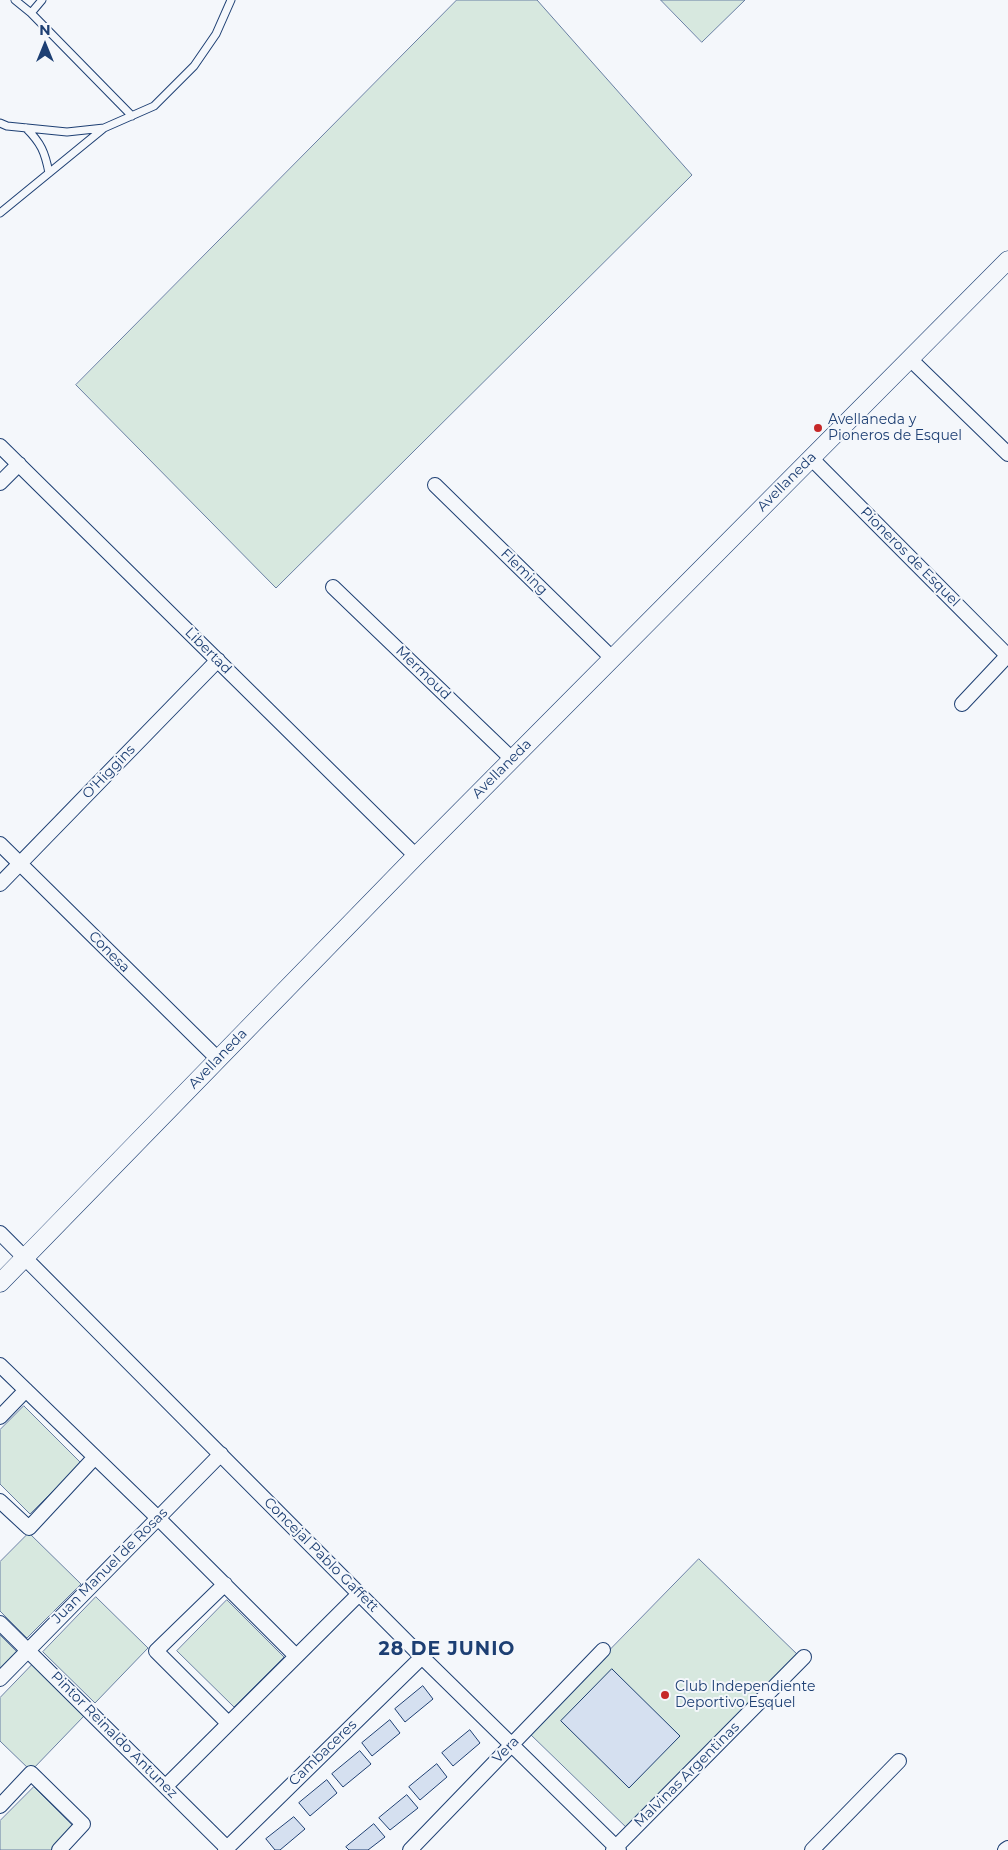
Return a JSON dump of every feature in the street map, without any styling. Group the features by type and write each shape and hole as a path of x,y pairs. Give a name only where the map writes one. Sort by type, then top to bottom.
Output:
{"street":[{"name":"Avellaneda","path":"0,1283 416,856 811,458 1006,265"},
{"path":"910,359 1008,454"},
{"name":"Libertad","path":"0,446 416,856"},
{"name":"Pioneros de Esquel","path":"811,458 1008,655"},
{"path":"0,484 19,464"},
{"name":"Fleming","path":"435,485 612,658"},
{"name":"Mermoud","path":"334,587 512,759"},
{"path":"962,704 1008,655"},
{"name":"O'Higgins","path":"0,884 218,660"},
{"name":"Conesa","path":"0,844 218,1059"},
{"name":"Concejal Pablo Gaffett","path":"0,1233 616,1849"},
{"path":"0,1365 158,1518 296,1656"},
{"path":"0,1416 26,1390"},
{"name":"Juan Manuel de Rosas","path":"0,1679 221,1454"},
{"path":"0,1501 29,1528 95,1457"},
{"path":"225,1584 156,1651 228,1723"},
{"path":"166,1786 359,1594"},
{"name":"Pintor Reinaldo Antunez","path":"0,1622 166,1786 226,1849"},
{"name":"Vera","path":"410,1850 603,1650"},
{"name":"Cambaceres","path":"226,1849 422,1657"},
{"name":"Malvinas Argentinas","path":"616,1849 804,1657"},
{"path":"812,1850 899,1762"},
{"path":"0,1806 31,1773 83,1824 59,1850"}],"lane":[{"path":"15,0 31,13 132,116"},
{"path":"31,13 42,0"},
{"path":"0,213 104,128 154,106 194,66 216,34 231,0"},
{"path":"0,123 67,132 104,128"},
{"path":"26,128 37,139 46,154 49,173"}],"shaded area":[{"path":"457,0 537,0 692,175 276,588 76,385"},
{"path":"661,0 745,0 702,42"},
{"path":"24,1406 81,1463 30,1514 0,1484 0,1430"},
{"path":"29,1533 81,1584 27,1638 0,1611 0,1562"},
{"name":"Club Independiente Deportivo Esquel","path":"699,1559 800,1657 630,1831 529,1733"},
{"path":"96,1597 148,1648 95,1703 43,1652"},
{"path":"227,1600 284,1657 234,1707 177,1651"},
{"path":"0,1635 17,1652 0,1669"},
{"path":"32,1665 84,1716 31,1771 0,1741 0,1698"},
{"path":"34,1787 74,1827 51,1850 0,1850 0,1821"}],"building":[{"name":"Club Independiente Deportivo Esquel","path":"612,1669 680,1736 629,1788 561,1721"},
{"path":"423,1686 433,1699 405,1722 395,1709"},
{"path":"390,1720 400,1733 372,1756 362,1743"},
{"path":"470,1730 480,1743 453,1766 442,1753"},
{"path":"360,1751 371,1764 343,1787 332,1774"},
{"path":"437,1764 447,1777 420,1800 409,1787"},
{"path":"327,1780 337,1793 310,1816 299,1803"},
{"path":"407,1795 418,1808 390,1830 379,1818"},
{"path":"294,1817 305,1829 280,1850 275,1850 266,1839"},
{"path":"374,1824 385,1837 368,1850 349,1850 346,1847"}],"place":[{"name":"Avellaneda y Pioneros de Esquel","path":"818,428"},
{"name":"Club Independiente Deportivo Esquel","path":"665,1695"}],"district":[{"name":"28 DE JUNIO","path":"447,1649"}]}
